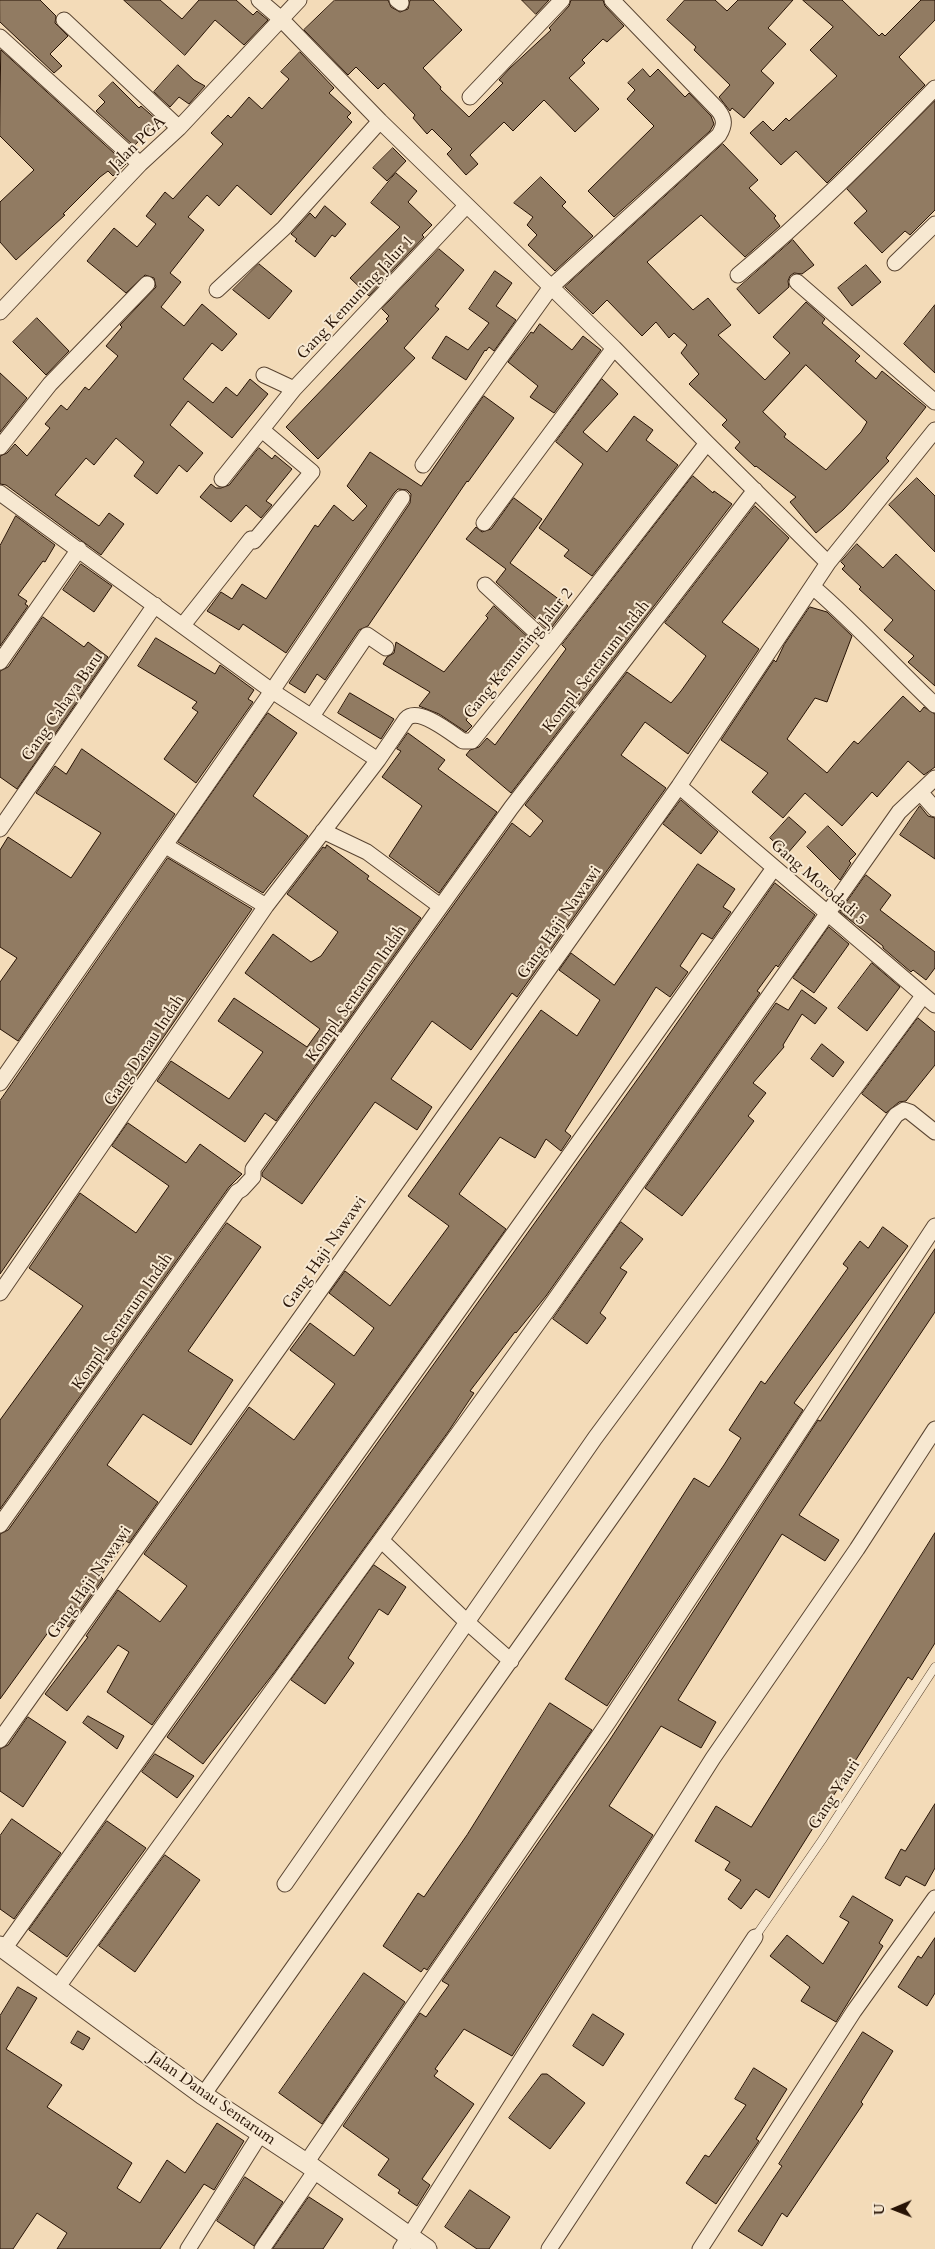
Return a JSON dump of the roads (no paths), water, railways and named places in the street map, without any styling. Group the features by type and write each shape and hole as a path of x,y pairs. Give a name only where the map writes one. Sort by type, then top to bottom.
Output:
{"street":[{"path":"260,0 466,206 614,348 828,563"},
{"name":"Jalan PGA","path":"0,312 140,164 179,128 299,0"},
{"path":"470,97 562,0"},
{"path":"423,465 551,287 719,136 724,126 723,118 718,110 612,0"},
{"path":"64,20 179,128"},
{"path":"0,38 140,164"},
{"path":"738,275 830,192 935,88"},
{"path":"218,290 284,228 380,121"},
{"name":"Gang Kemuning Jalur 1","path":"222,479 294,389 466,206"},
{"path":"895,263 935,224"},
{"path":"797,282 935,402"},
{"path":"0,447 50,384 147,284"},
{"path":"484,523 614,348"},
{"path":"264,375 294,389"},
{"path":"183,625 251,539 254,541 312,472 262,430"},
{"name":"Gang Haji Nawawi","path":"0,1740 679,786 828,563 935,430"},
{"name":"Gang Kemuning Jalur 2","path":"323,831 378,760 406,719 412,715 425,717 464,741 472,741 550,645 707,443"},
{"name":"Kompl. Sentarum Indah","path":"0,1525 237,1192 253,1177 253,1169 511,808 755,490"},
{"path":"0,493 272,691 378,760"},
{"path":"0,1083 166,846 402,498"},
{"path":"0,662 79,549"},
{"path":"485,585 550,645"},
{"path":"813,587 852,620 935,705"},
{"name":"Gang Cahaya Baru","path":"0,829 155,605"},
{"path":"312,716 367,635 386,648"},
{"path":"58,1988 560,1293 900,812 935,778"},
{"name":"Gang Morodadi 5","path":"679,786 929,1001"},
{"path":"920,792 935,810"},
{"path":"323,831 367,852 440,906"},
{"name":"Gang Danau Indah","path":"0,1294 266,906 323,831"},
{"path":"166,846 266,906"},
{"path":"2,1947 774,868"},
{"path":"285,1884 595,1438 929,1001"},
{"path":"202,2095 511,1662 896,1115 904,1110 910,1112 935,1132"},
{"path":"262,2249 311,2167 609,1721 935,1226"},
{"path":"405,2242 713,1758 856,1549 935,1429"},
{"path":"381,1540 511,1662"},
{"path":"700,2249 854,2011 935,1898"},
{"path":"549,2249 755,1937"},
{"name":"Jalan Danau Sentarum","path":"2,1947 202,2095 311,2167 405,2242 427,2249"},
{"path":"188,2249 261,2133"}],"lane":[{"name":"Gang Yauri","path":"755,1937 822,1840 935,1667"}]}
